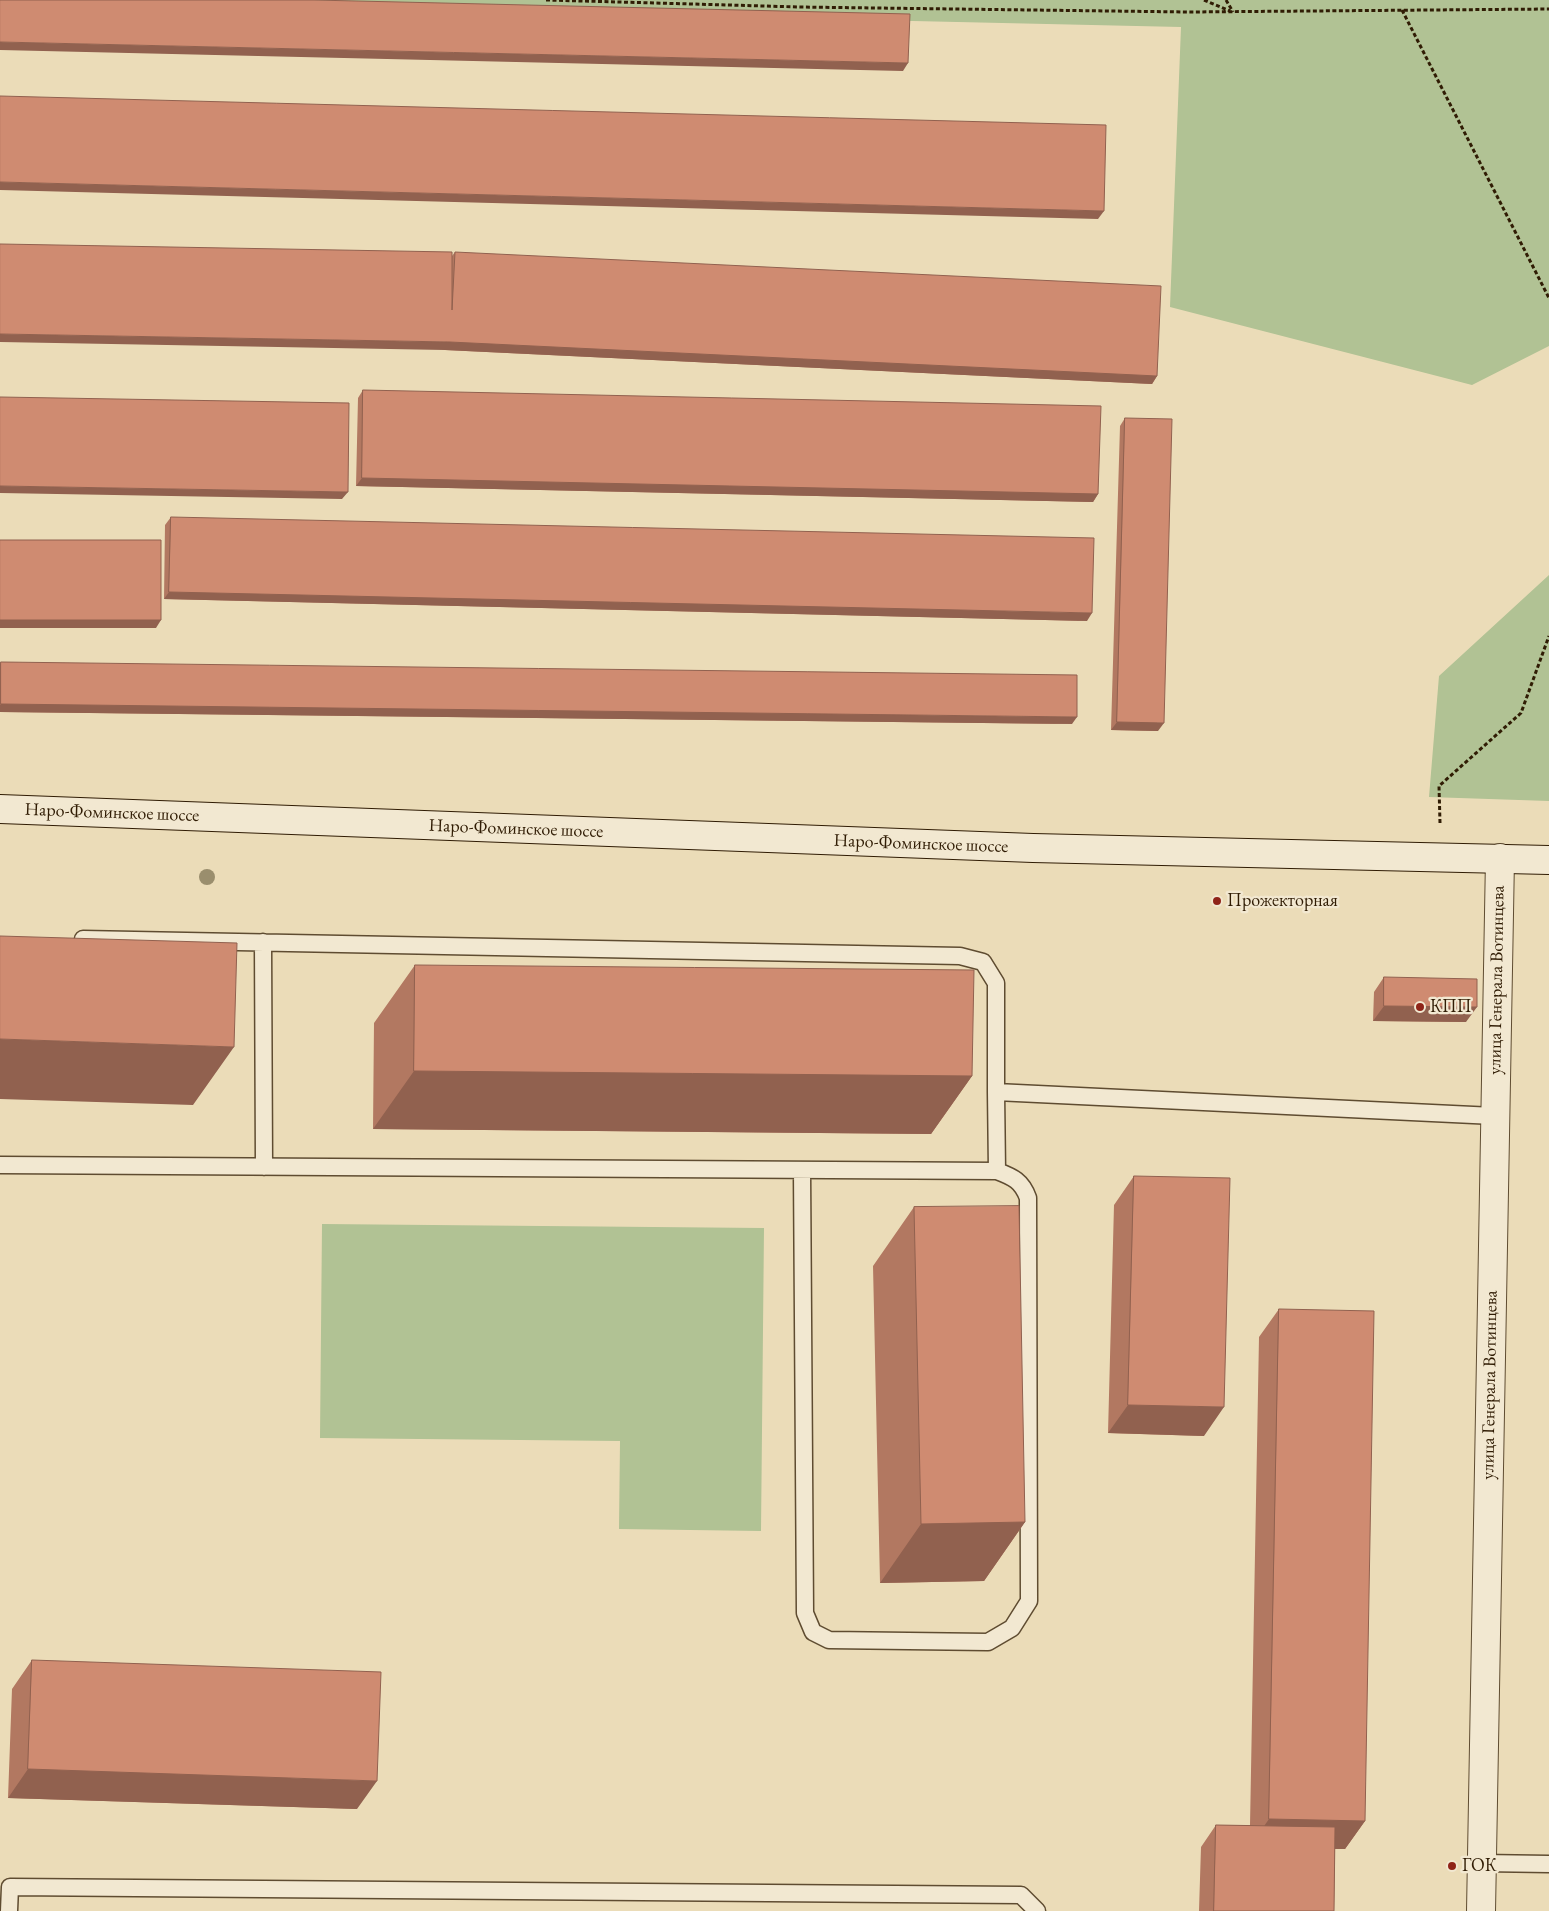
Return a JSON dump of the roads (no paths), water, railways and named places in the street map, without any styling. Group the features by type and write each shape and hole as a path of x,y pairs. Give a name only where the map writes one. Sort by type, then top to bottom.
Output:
{"main road":[{"name":"Наро-Фоминское шоссе","path":"0,809 1033,848 1549,860"},
{"name":"улица Генерала Вотинцева","path":"1481,1911 1500,858"}],"lane":[{"path":"68,938 960,956 983,962 996,983 997,1171"},
{"path":"263,942 264,1167"},
{"path":"996,1092 1494,1116"},
{"path":"0,1165 997,1171 1016,1178 1024,1187 1028,1198 1029,1601 1012,1628 988,1642 829,1640 813,1632 806,1613 802,1170"},
{"path":"1482,1864 1549,1864"},
{"path":"9,1911 10,1887 1021,1895 1037,1911"}],"place":[{"name":"Прожекторная","path":"1217,901"},
{"name":"КПП","path":"1420,1007"},
{"name":"ГОК","path":"1452,1866"}]}
